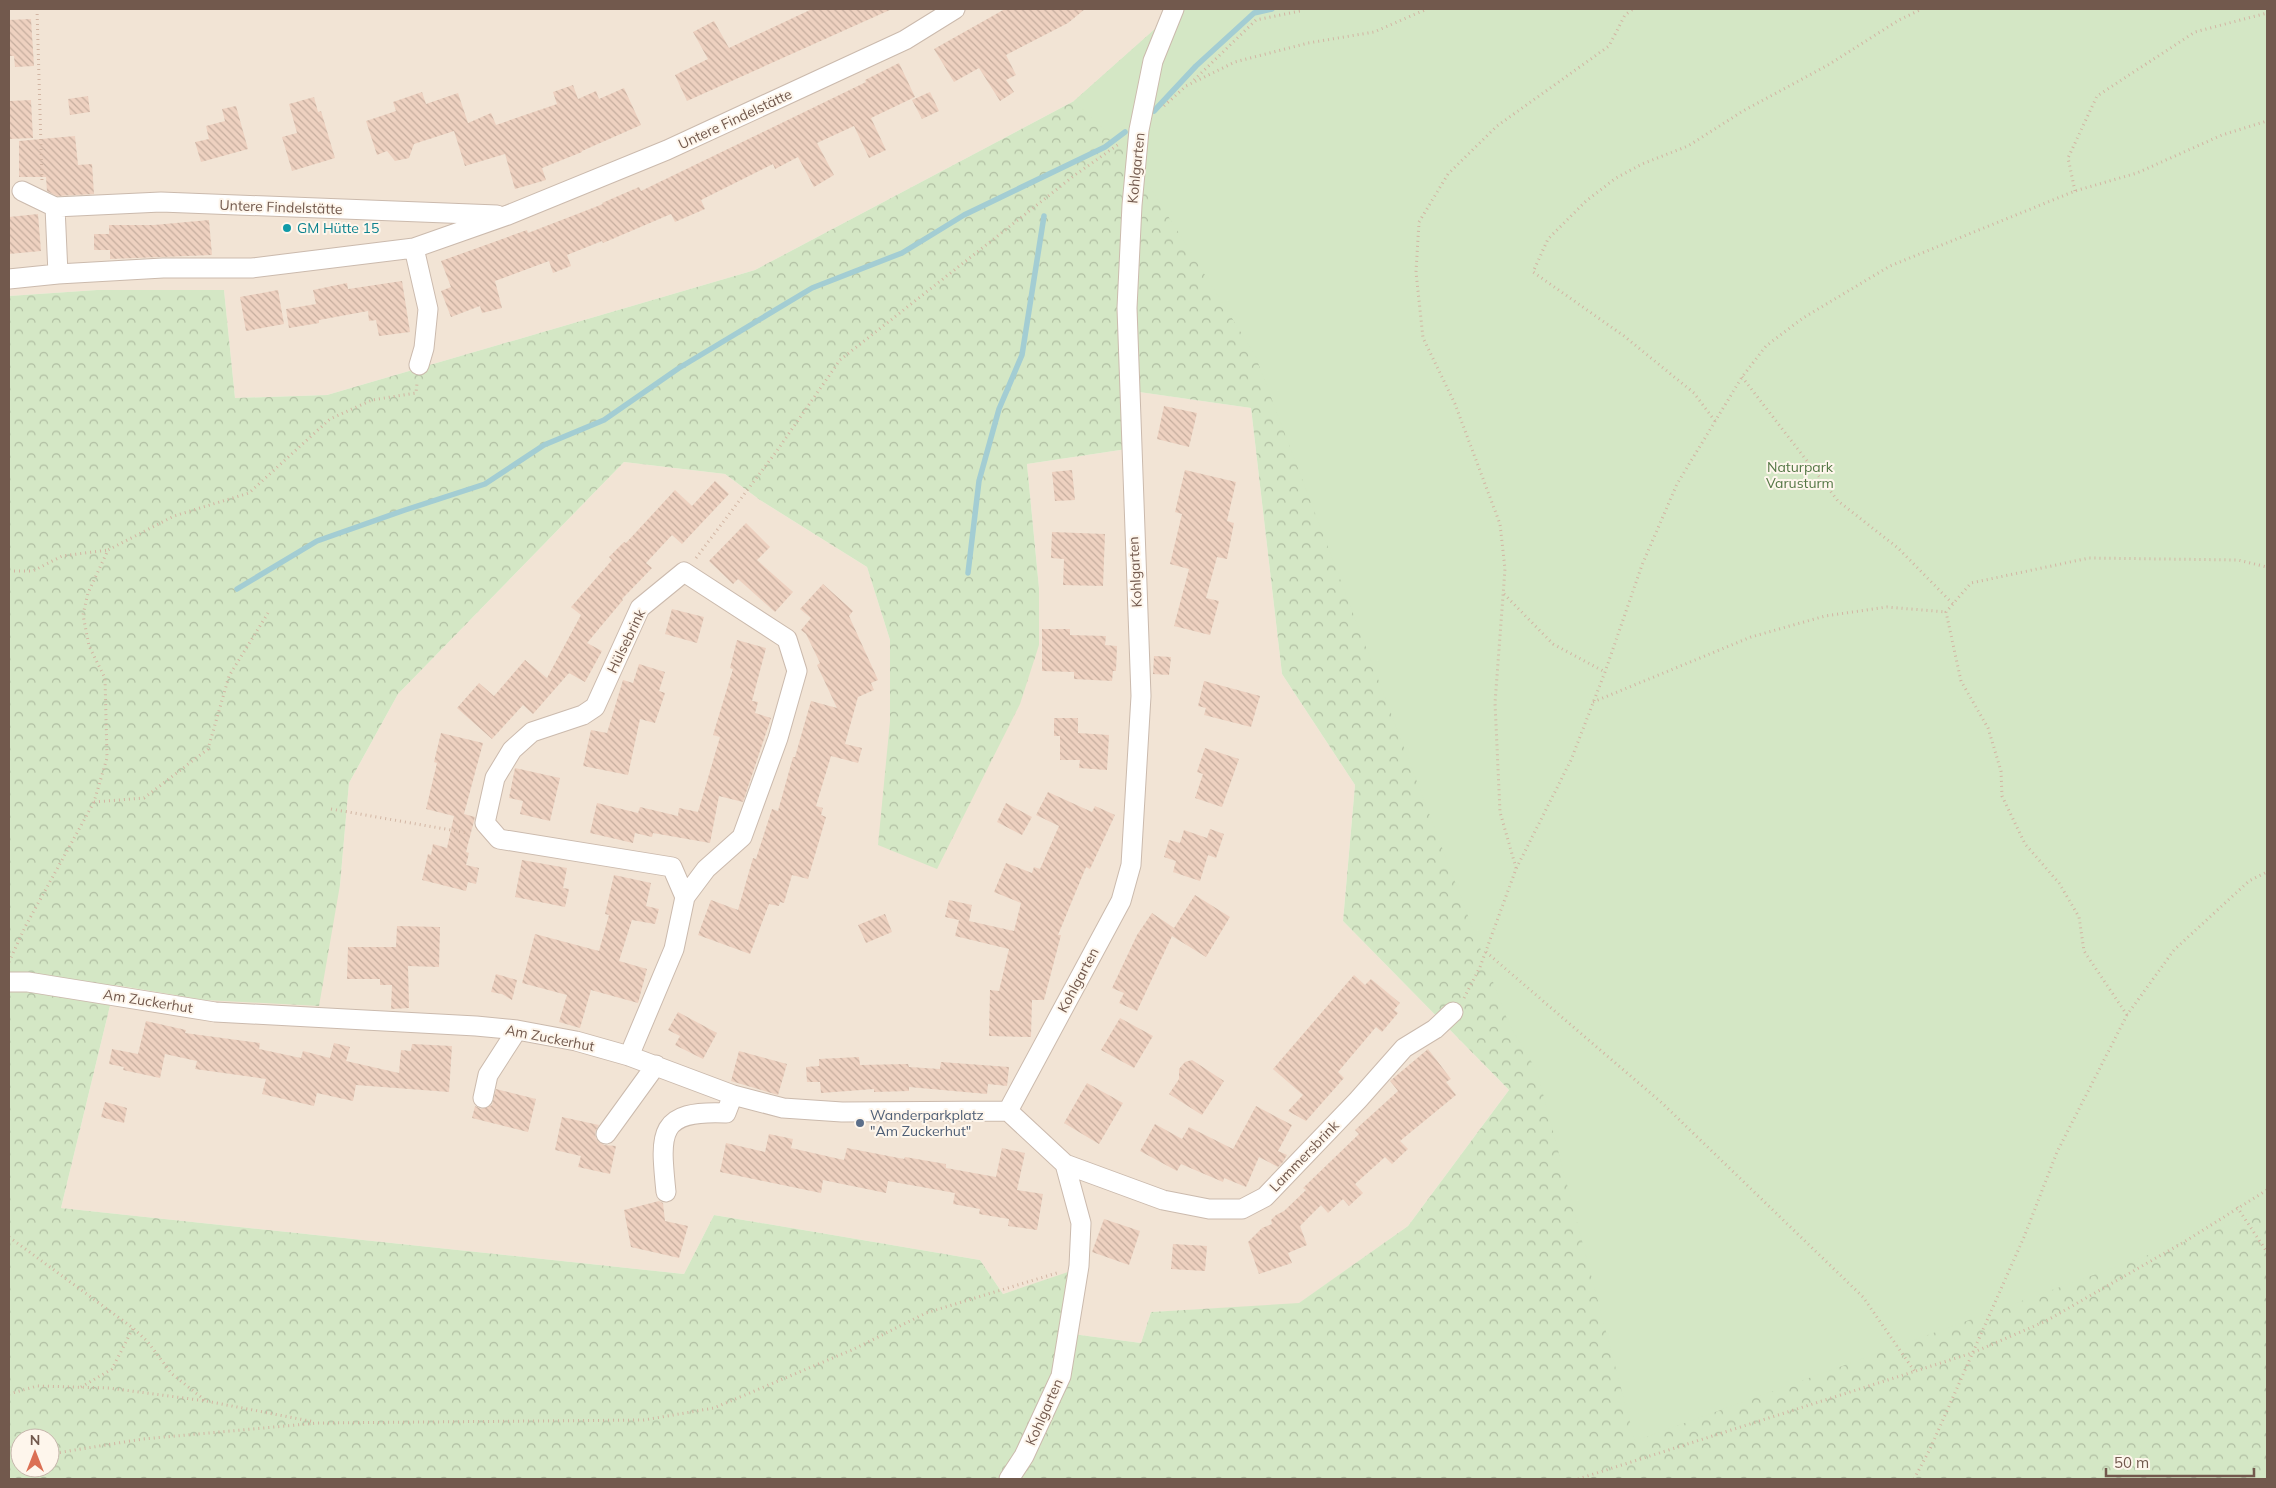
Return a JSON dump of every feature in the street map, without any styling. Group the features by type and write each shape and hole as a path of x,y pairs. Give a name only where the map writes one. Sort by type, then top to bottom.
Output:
{"street":[{"name":"Untere Findelstätte","path":"9,279 163,268 252,268 414,248 508,215 668,150 905,40 955,9"},
{"name":"Kohlgarten","path":"1008,1111 1121,901 1131,865 1141,696 1127,308 1132,205 1139,130 1153,61 1174,9"},
{"path":"22,192 49,204 58,274"},
{"name":"Untere Findelstätte","path":"49,204 161,202 508,215"},
{"path":"414,248 428,308 424,348 419,365"},
{"path":"629,1056 674,949 685,896 706,869 742,836 778,738 797,671 787,640 684,572"},
{"name":"Hülsebrink","path":"499,838 486,823 495,778 512,750 532,732 583,715 594,707 640,608 684,572"},
{"path":"499,838 672,867 685,896"},
{"name":"Am Zuckerhut","path":"9,982 28,982 216,1012 476,1026 516,1030 576,1041 629,1056 733,1095 783,1108 842,1112 1008,1111"},
{"name":"Lammersbrink","path":"1065,1164 1163,1200 1209,1209 1242,1209 1265,1197 1358,1100 1404,1048 1435,1029 1453,1012"},
{"path":"483,1098 488,1075 516,1030"},
{"path":"606,1134 656,1066"},
{"path":"666,1192 662,1143 669,1126 675,1119 690,1114 726,1113 733,1095"},
{"path":"1008,1111 1065,1164"},
{"name":"Kohlgarten","path":"1009,1479 1024,1456 1061,1376 1079,1266 1081,1222 1065,1164"}],"path":[{"path":"37,9 49,204"},
{"path":"684,572 710,541 766,466 840,360 1075,175 1139,130 1186,86 1235,62 1308,43 1374,32 1427,9"},
{"path":"1516,869 1500,812 1495,703 1505,569 1500,524 1486,480 1456,404 1423,338 1416,272 1419,222 1448,174 1455,167 1497,126 1609,46 1625,15 1633,9"},
{"path":"1715,421 1694,394 1673,376 1624,336 1534,272 1548,239 1586,201 1616,178 1642,164 1688,146 1743,111 1828,65 1899,20 1922,9"},
{"path":"1192,83 1256,20 1300,10"},
{"path":"2075,191 2068,158 2097,96 2196,32 2267,12"},
{"path":"1453,1012 1469,991 1486,952 1516,869 1571,760 1605,672 1642,565 1676,484 1742,377 1766,346 1803,318 1890,266 2075,191 2137,173 2222,135 2267,121"},
{"path":"9,571 33,571 62,556 108,550 174,516 249,492 330,419 372,400 416,393 419,365"},
{"path":"1742,377 1838,501 1898,548 1953,604"},
{"path":"9,962 25,927 94,802 107,758 105,678 89,646 84,615 88,592 108,550"},
{"path":"1946,612 1971,583 2089,558 2238,560 2267,567"},
{"path":"1504,594 1553,644 1605,672"},
{"path":"1594,702 1751,637 1825,616 1887,607 1946,612"},
{"path":"94,802 144,798 208,749 229,676 268,612"},
{"path":"1946,612 1961,681 1988,728 2001,771 2002,796 2025,844 2059,883 2079,916 2084,951 2127,1015"},
{"path":"331,809 499,838"},
{"path":"1914,1479 2024,1237 2057,1152 2127,1015 2174,950 2249,881 2267,872"},
{"path":"1486,952 1662,1103 1863,1297 1915,1372"},
{"path":"1578,1479 1972,1353 2046,1321 2184,1242 2267,1190"},
{"path":"2237,1208 2267,1252"},
{"path":"9,1237 133,1328 146,1341 172,1374 206,1401"},
{"path":"60,1452 143,1439 318,1423 644,1420 714,1408 854,1350 926,1313 1079,1266"},
{"path":"80,1387 112,1369 133,1328"},
{"path":"9,1394 37,1386 109,1388 206,1401 318,1423"}],"shaded area":[{"path":"9,9 1175,9 1074,101 755,270 327,395 235,398 224,290 97,290 9,296"},
{"path":"1132,391 1251,408 1282,674 1355,785 1343,921 1509,1090 1408,1226 1298,1304 1151,1312 1141,1343 1065,1333 1071,1272 1003,1294 980,1260 714,1215 684,1274 61,1208 115,985 204,1000 340,885 349,783 398,694 624,462 725,474 760,500 867,567 890,640 890,721 1039,588 1027,464 1127,449"}],"green space":[{"name":"Naturpark Varusturm","path":"1175,9 2267,9 2267,1212 1635,1441 1537,1071 1509,1024 1255,355 1128,152 1074,101"},
{"path":"2267,9 2267,1479 9,1479 9,296 97,290 224,290 235,398 327,395 755,270 1074,101 1164,21","holes":["1132,391 1251,408 1282,674 1355,785 1343,921 1509,1090 1408,1226 1299,1303 1151,1312 1141,1343 1065,1333 1071,1271 1003,1294 980,1260 714,1215 684,1274 61,1208 115,985 204,1000 319,1006 340,885 349,783 398,694 624,462 725,474 760,500 867,567 890,640 890,721 878,845 937,869 1020,704 1039,645 1039,588 1027,464 1127,449"]}],"building":[{"path":"812,9 892,9 687,101 675,75 708,59 693,32 714,21 729,48"},
{"path":"1005,9 1085,9 1068,23 1006,55 1016,75 1006,80 1014,92 1000,101 979,68 954,82 934,49"},
{"path":"31,19 34,66 15,67 14,56 9,56 9,20"},
{"path":"899,63 915,97 871,118 886,150 869,158 854,126 817,143 834,175 814,187 798,157 775,169 773,164 701,200 705,209 675,222 671,214 603,243 602,241 567,255 571,266 553,273 549,261 495,281 502,308 482,313 480,306 451,317 441,291 451,287 441,261 527,230 528,233 603,204 639,187 641,191 866,82 865,80"},
{"path":"573,85 578,99 596,91 599,99 624,88 641,125 542,168 546,180 515,189 505,154 465,166 454,131 414,144 409,158 395,161 387,151 377,155 366,121 396,111 393,102 422,92 426,104 458,93 468,123 491,113 496,125 557,104 553,92"},
{"path":"930,92 939,111 922,119 912,100"},
{"path":"88,96 90,112 70,115 68,99"},
{"path":"314,97 318,112 321,111 335,158 292,171 282,137 297,133 289,104"},
{"path":"31,100 33,138 9,139 9,101"},
{"path":"236,106 248,149 201,162 195,142 209,139 206,126 225,121 222,109"},
{"path":"75,136 78,165 92,164 94,194 57,196 47,191 46,177 19,177 19,141"},
{"path":"38,214 41,251 9,254 9,217"},
{"path":"209,220 212,255 110,259 110,250 94,250 94,234 109,234 109,225 154,225"},
{"path":"402,281 410,332 379,336 376,320 369,321 368,311 319,320 319,323 289,328 286,309 316,304 313,290 347,283 348,289"},
{"path":"278,290 284,324 246,331 240,297"},
{"path":"1164,406 1197,413 1189,447 1157,439"},
{"path":"1072,470 1075,500 1055,501 1052,472"},
{"path":"1185,470 1236,482 1227,521 1234,523 1227,559 1217,557 1206,598 1219,601 1210,635 1174,626 1189,569 1170,564 1182,514 1175,512"},
{"path":"715,481 729,494 682,544 672,535 646,563 652,568 622,599 587,643 602,651 585,682 569,673 533,714 523,705 492,739 457,708 479,683 494,696 525,660 547,678 581,615 571,607 612,560 609,557 624,542 626,543 675,490 692,506"},
{"path":"746,523 770,547 757,560 793,592 775,612 738,579 733,584 709,561"},
{"path":"1052,532 1105,534 1103,586 1063,585 1064,559 1051,558"},
{"path":"823,584 853,611 849,616 878,680 871,683 874,690 858,697 845,744 862,748 858,763 831,756 816,806 823,808 821,815 826,817 808,879 792,875 784,903 780,902 779,906 769,904 750,954 698,935 711,900 738,910 753,858 756,859 772,809 778,811 811,701 837,708 817,665 820,663 806,634 801,630 811,618 800,609"},
{"path":"672,609 704,617 697,643 665,634"},
{"path":"1042,629 1070,629 1070,635 1106,636 1105,645 1117,646 1116,671 1113,671 1112,681 1074,679 1074,672 1042,671"},
{"path":"737,640 766,648 752,701 758,702 755,713 771,718 743,802 719,796 710,843 653,833 652,837 635,833 633,843 590,833 597,803 638,813 640,807 678,816 679,808 698,812 720,737 713,735 733,669 730,668"},
{"path":"1154,656 1171,657 1169,675 1153,674"},
{"path":"639,664 665,672 659,691 665,693 655,723 640,719 628,775 583,766 591,730 607,733 623,680 633,683"},
{"path":"1204,681 1260,696 1251,727 1204,715 1206,708 1198,706"},
{"path":"1054,718 1078,718 1078,733 1109,735 1107,770 1079,768 1080,760 1060,760 1060,736 1054,736"},
{"path":"441,733 483,743 464,814 475,817 466,852 469,853 466,865 479,868 476,884 468,882 466,891 422,880 428,854 431,855 433,844 447,848 454,816 426,809 437,763 434,762"},
{"path":"1205,748 1239,759 1222,807 1195,798 1203,774 1197,772"},
{"path":"515,768 560,778 550,821 520,814 523,801 509,798"},
{"path":"1048,792 1092,812 1095,806 1115,815 1090,869 1086,867 1058,935 1061,935 1044,1000 1032,1000 1031,1037 989,1036 990,990 999,991 1009,949 955,936 959,920 945,917 949,900 972,905 969,921 1014,931 1021,903 994,892 1006,863 1032,873 1034,867 1040,869 1059,826 1036,815"},
{"path":"1006,803 1032,817 1022,835 997,822"},
{"path":"1210,829 1224,834 1216,858 1208,855 1200,881 1173,872 1176,861 1164,857 1169,840 1180,843 1184,830 1207,838"},
{"path":"522,860 567,868 563,888 569,889 565,907 515,897"},
{"path":"614,875 651,883 646,906 659,909 655,924 632,920 619,961 647,969 638,1003 591,990 580,1028 559,1022 567,995 522,983 535,934 599,951 609,915 605,914"},
{"path":"1195,895 1230,917 1206,957 1172,936 1137,1011 1119,1003 1124,993 1112,988 1137,935 1152,913 1174,928"},
{"path":"885,914 892,932 866,943 858,925"},
{"path":"397,926 440,927 439,967 408,966 409,1008 391,1009 392,985 380,985 380,979 347,979 348,947 396,947"},
{"path":"496,974 517,980 512,1000 502,994 491,992"},
{"path":"1354,975 1365,985 1371,979 1400,1003 1394,1010 1398,1013 1382,1032 1376,1027 1338,1072 1344,1078 1306,1121 1288,1111 1303,1095 1273,1069"},
{"path":"678,1012 717,1033 703,1059 675,1045 680,1036 668,1030"},
{"path":"1120,1018 1153,1036 1134,1068 1101,1050"},
{"path":"146,1021 186,1030 185,1033 260,1043 259,1049 301,1058 303,1051 330,1058 334,1043 350,1047 346,1061 399,1073 401,1050 411,1051 412,1044 452,1046 449,1092 356,1085 353,1101 317,1093 314,1106 262,1094 266,1079 195,1069 197,1061 165,1054 160,1078 123,1070 124,1067 109,1064 112,1049 138,1054"},
{"path":"1428,1049 1451,1079 1446,1082 1456,1095 1400,1141 1408,1149 1392,1164 1385,1157 1355,1184 1363,1193 1349,1206 1343,1199 1328,1213 1321,1205 1300,1226 1307,1245 1288,1253 1292,1263 1259,1274 1248,1242 1262,1228 1272,1224 1271,1220 1284,1211 1306,1190 1303,1188 1359,1134 1355,1130 1398,1091 1390,1081"},
{"path":"739,1051 787,1064 778,1095 731,1081"},
{"path":"859,1057 860,1065 908,1064 909,1067 940,1069 941,1062 1009,1067 1007,1086 988,1084 987,1094 909,1087 909,1091 874,1092 874,1089 821,1093 820,1082 807,1082 806,1067 819,1066 819,1059"},
{"path":"1192,1060 1224,1081 1202,1115 1169,1094 1179,1079 1179,1069 1185,1062"},
{"path":"1087,1083 1123,1103 1099,1144 1064,1123"},
{"path":"496,1089 536,1099 528,1132 472,1118 475,1106 481,1109 492,1105"},
{"path":"105,1102 127,1108 124,1123 101,1117"},
{"path":"1256,1106 1292,1125 1278,1151 1287,1155 1283,1162 1278,1167 1259,1157 1246,1187 1224,1178 1223,1182 1181,1164 1177,1171 1140,1151 1155,1124 1182,1139 1189,1127 1233,1149"},
{"path":"562,1117 599,1125 595,1132 596,1139 604,1145 616,1146 610,1174 578,1167 581,1156 555,1150"},
{"path":"769,1134 793,1139 791,1148 844,1160 847,1148 904,1159 905,1157 946,1164 946,1168 996,1177 1002,1148 1025,1153 1017,1190 1043,1194 1037,1230 1008,1226 1009,1219 979,1214 980,1209 953,1204 955,1193 888,1181 886,1193 823,1180 821,1193 720,1172 726,1143 765,1152"},
{"path":"659,1201 663,1203 665,1221 688,1226 679,1258 631,1247 624,1210"},
{"path":"1104,1219 1140,1231 1129,1265 1092,1252"},
{"path":"1173,1244 1207,1246 1205,1271 1171,1269"}],"waterway":[{"path":"1154,111 1196,66 1254,13 1272,9"},
{"path":"237,589 317,541 485,484 544,445 604,420 679,368 812,288 902,253 964,215 1105,147 1125,132"},
{"path":"968,573 979,481 999,409 1022,355 1044,216"}],"place":[{"name":"GM Hütte 15","path":"287,228"},
{"name":"Wanderparkplatz \"Am Zuckerhut\"","path":"860,1123"}]}
